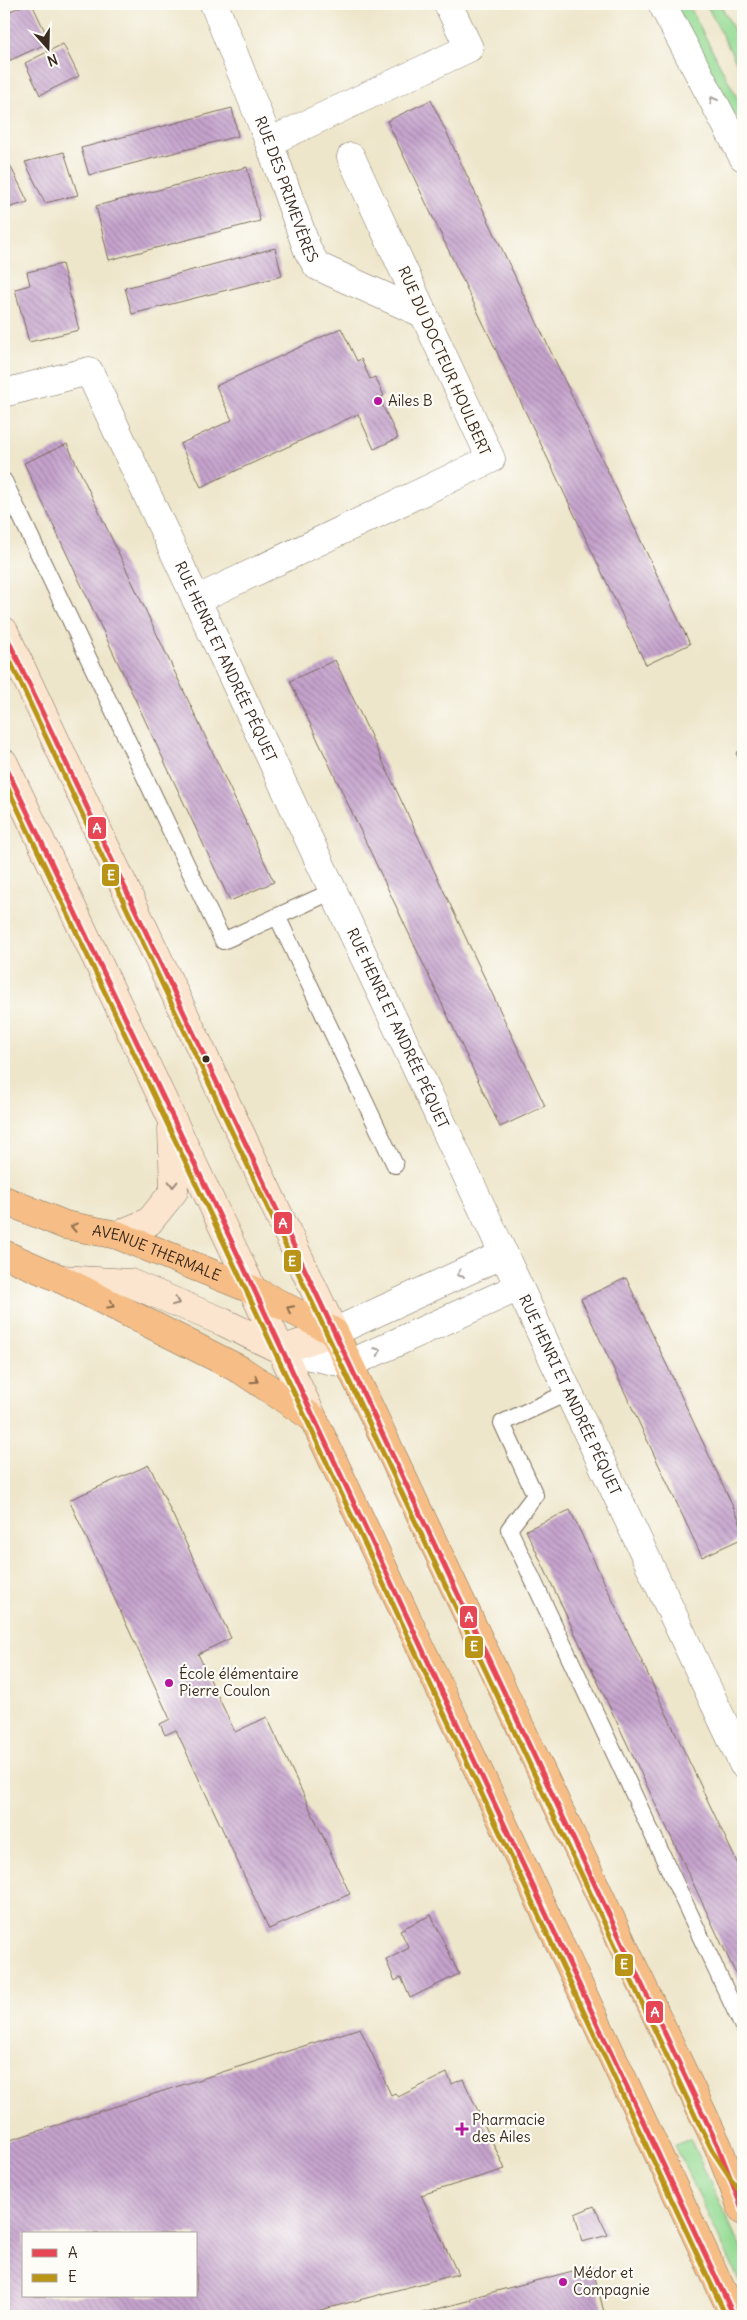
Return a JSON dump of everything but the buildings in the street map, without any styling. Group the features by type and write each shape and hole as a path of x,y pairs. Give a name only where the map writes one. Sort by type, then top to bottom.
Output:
{"main road":[{"path":"4,631 718,2146 743,2211"},
{"path":"4,763 734,2316"},
{"path":"117,1235 149,1222 174,1191 171,1118"},
{"name":"AVENUE THERMALE","path":"4,1200 65,1225 117,1235 252,1290 334,1332"},
{"path":"4,1254 61,1280 241,1370 313,1418"},
{"path":"61,1280 130,1284 223,1322 281,1350 334,1332"},
{"path":"718,2146 743,2184"}],"street":[{"name":"RUE DES PRIMEVÈRES","path":"214,4 269,142 308,251 317,266 424,314"},
{"path":"269,142 469,48 448,4"},
{"path":"662,4 743,157"},
{"name":"RUE DU DOCTEUR HOULBERT","path":"196,600 491,459 352,157"},
{"name":"RUE HENRI ET ANDRÉE PÉQUET","path":"4,393 89,372 743,1764"},
{"path":"334,1332 504,1254"},
{"path":"281,1350 349,1364 519,1287"}],"lane":[{"path":"4,481 224,941 333,891"},
{"path":"277,916 395,1165"},
{"path":"569,1392 502,1423 535,1495 510,1529 743,2027"}],"green space":[{"path":"675,4 688,4 743,109 743,122 738,125"},
{"path":"706,4 720,4 743,47 743,75"},
{"path":"690,2139 743,2253 743,2289 675,2145"}],"transit line":[{"name":"A","path":"4,631 718,2146 743,2211"},
{"name":"E","path":"4,648 698,2122 712,2150 737,2188"},
{"name":"A","path":"4,763 230,1238 734,2316"},
{"name":"E","path":"4,780 223,1241 726,2316"}],"place":[{"name":"Ailes B","path":"378,401"},
{"name":"École élémentaire Pierre Coulon","path":"169,1683"},
{"name":"Pharmacie des Ailes","path":"462,2129"},
{"name":"Médor et Compagnie","path":"563,2282"}]}
